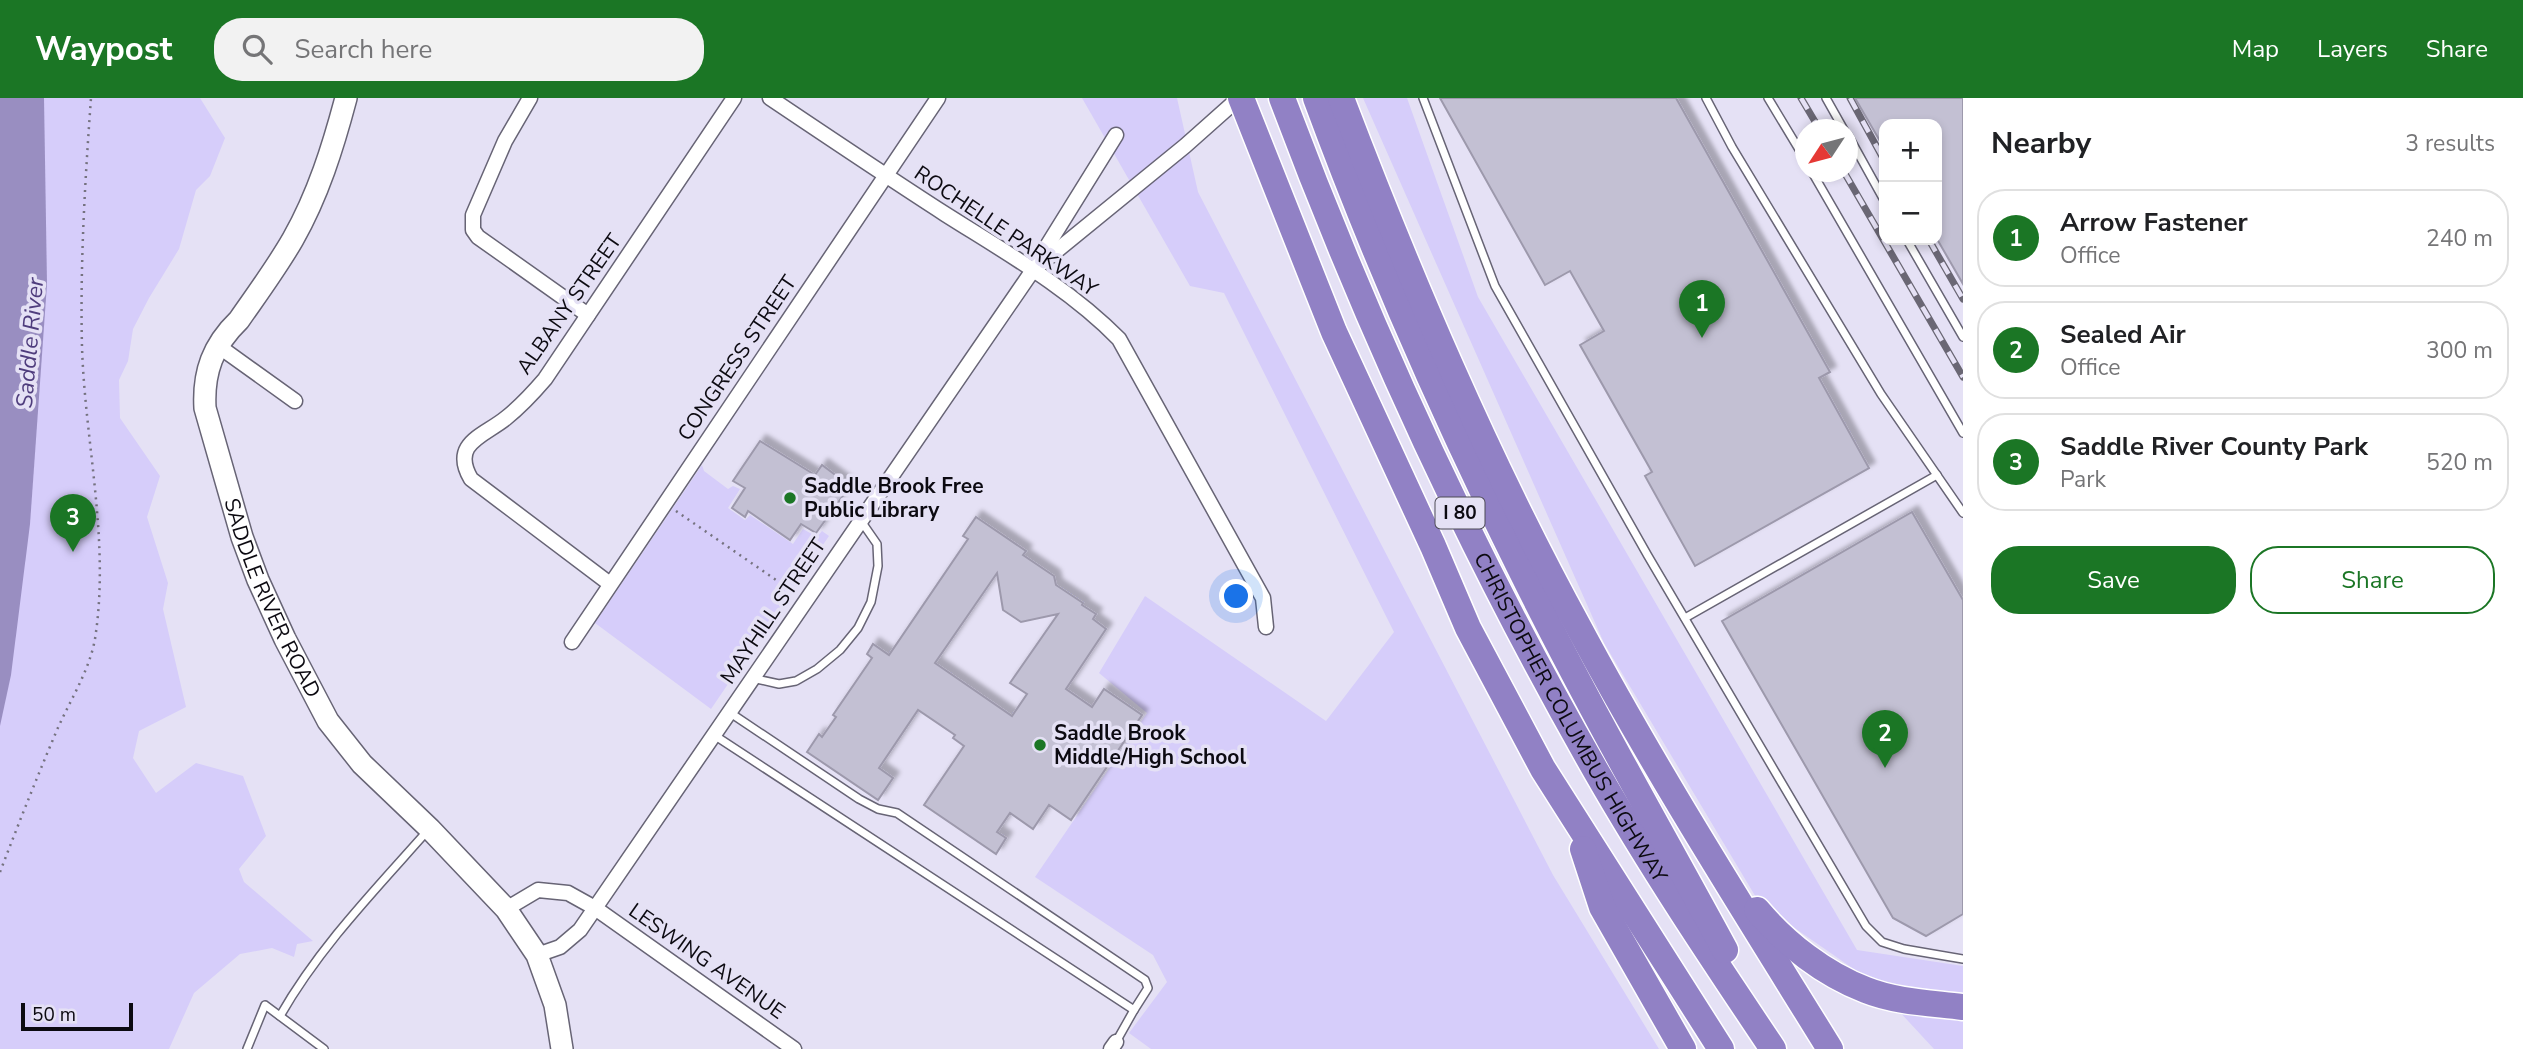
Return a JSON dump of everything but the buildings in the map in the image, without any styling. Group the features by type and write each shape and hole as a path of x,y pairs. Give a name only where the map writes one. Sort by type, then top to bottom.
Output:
{"highway":[{"name":"CHRISTOPHER COLUMBUS HIGHWAY","path":"1240,98 1334,331 1468,628 1543,769 1721,1049"},
{"name":"CHRISTOPHER COLUMBUS HIGHWAY","path":"1282,98 1338,242 1402,390 1520,632 1625,819 1679,908 1773,1049"},
{"name":"CHRISTOPHER COLUMBUS HIGHWAY","path":"1315,98 1406,324 1502,533 1588,701 1779,1049"},
{"path":"1341,98 1385,213 1440,341 1549,570 1635,729 1830,1049"},
{"path":"1570,811 1602,906 1683,1049"},
{"path":"1714,861 1768,924 1801,954 1833,973 1867,990 1898,998 1963,1007"}],"street":[{"name":"SADDLE RIVER ROAD","path":"346,98 326,165 293,240 239,320 218,345 207,370 205,408 242,537 258,580 328,722 362,764 506,909 537,955 555,1005 562,1049"},
{"path":"530,98 505,141 474,215 473,230 588,315"},
{"name":"ALBANY STREET","path":"610,584 471,479 464,461 465,452 470,443 526,401 545,379 734,98"},
{"name":"ROCHELLE PARKWAY","path":"770,98 885,176 1033,270 1103,323 1122,344 1263,597 1266,627"},
{"name":"CONGRESS STREET","path":"572,642 938,98"},
{"name":"MAYHILL STREET","path":"1033,270 1240,98"},
{"name":"MAYHILL STREET","path":"537,955 560,947 580,930 1033,270 1116,135"},
{"path":"218,345 295,401"},
{"path":"506,909 538,890 568,893 595,908"},
{"name":"LESWING AVENUE","path":"595,908 794,1049"}],"lane":[{"path":"1423,98 1495,286 1546,379 1866,926 1882,942 1904,949 1963,959"},
{"path":"1706,98 1732,147 1881,394 1963,513"},
{"path":"1768,98 1795,144"},
{"path":"1826,98 1838,119"},
{"path":"1858,154 1879,191"},
{"path":"1818,182 1963,433"},
{"path":"1910,245 1963,337"},
{"path":"1685,618 1937,475"},
{"path":"752,678 779,684 796,681 817,669 840,650 858,628 871,602 878,566 877,544 861,520"},
{"path":"729,712 859,799 878,809 897,813 1145,980 1148,988 1114,1045"},
{"path":"713,735 1134,1010"},
{"path":"280,1016 299,982 341,928 429,829"},
{"path":"248,1048 265,1005 324,1049"}],"path":[{"path":"0,872 58,728 83,676 96,634 100,585 82,348 83,247 91,98"},
{"path":"672,509 792,591"}],"shaded area":[{"path":"0,98 200,98 225,138 210,176 196,190 179,249 133,329 128,361 119,380 120,418 160,476 147,517 168,583 163,609 186,707 139,731 133,758 156,793 196,763 243,776 266,836 239,869 244,882 313,941 297,944 294,957 272,948 240,954 194,993 169,1049 0,1049"},
{"path":"1082,98 1177,98 1198,192 1553,875 1659,1049 1151,1049 1129,1033 1167,982 1153,955 1035,877 1147,713 1099,673 1145,596 1326,721 1394,632 1224,293 1190,286"},
{"path":"1363,98 1407,98 1478,297 1857,950 1963,966 1963,1049 1934,1049 1871,981 1760,904 1604,643"},
{"path":"702,465 704,471 728,489 733,486 740,489 728,508 745,520 750,515 793,544 803,529 817,537 822,531 829,536 711,709 595,623"}],"water":[{"name":"Saddle River","path":"0,98 44,98 47,284 30,524 11,675 0,726"}],"railway":[{"path":"1801,98 1813,119"},
{"path":"1850,98 1879,151"},
{"path":"1850,182 1963,377"},
{"path":"1932,245 1963,299"}],"place":[{"name":"Arrow Fastener","path":"1702,338"},
{"name":"Saddle Brook Free Public Library","path":"790,498"},
{"name":"Saddle River County Park","path":"73,552"},
{"name":"Saddle Brook Middle/High School","path":"1040,745"},
{"name":"Sealed Air","path":"1885,768"}]}
